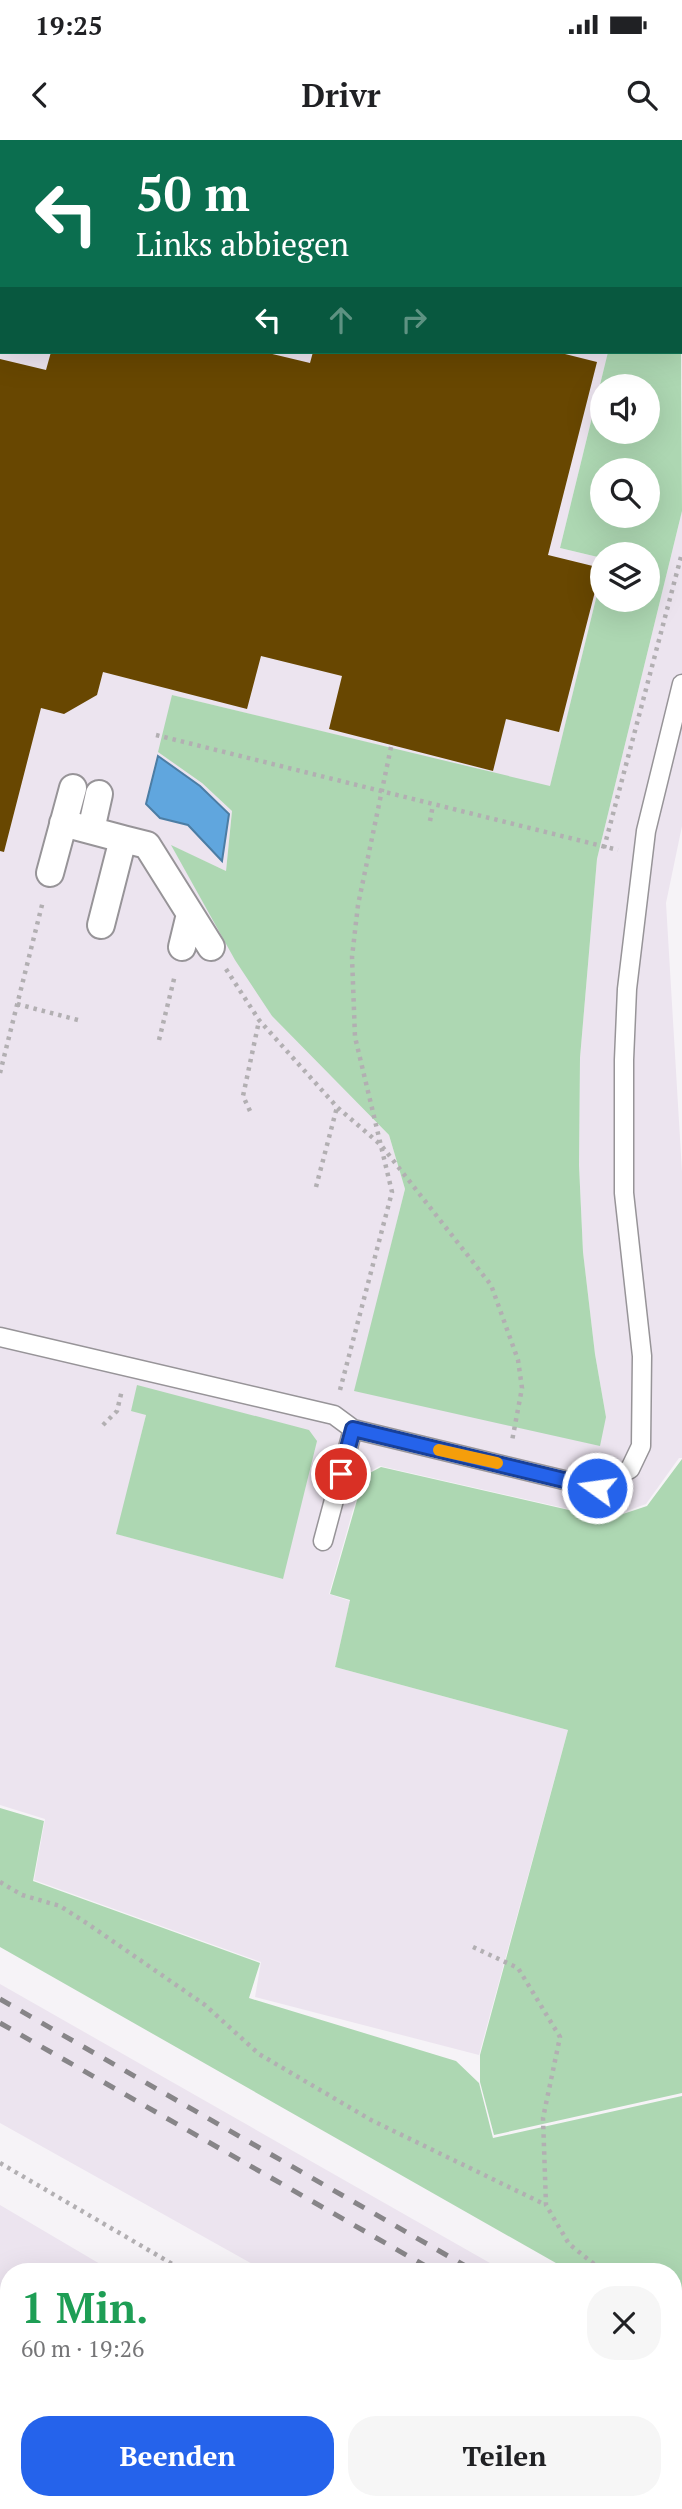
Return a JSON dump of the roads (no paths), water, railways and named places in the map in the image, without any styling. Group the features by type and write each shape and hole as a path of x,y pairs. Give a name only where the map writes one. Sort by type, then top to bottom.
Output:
{"street":[{"path":"91,830 99,794"},
{"path":"50,873 66,800 91,830 146,845 211,947"},
{"path":"101,925 123,839"},
{"path":"182,947 190,914"}],"lane":[{"path":"0,1338 334,1415 353,1429 597,1488 630,1469 641,1446 642,1356 624,1193 627,989 646,831 682,684"},
{"path":"323,1541 353,1429"}],"water":[{"path":"158,756 200,786 229,814 222,861 188,825 160,818 146,804"}],"railway":[{"path":"0,1999 460,2263"},
{"path":"0,2023 420,2263"}]}
